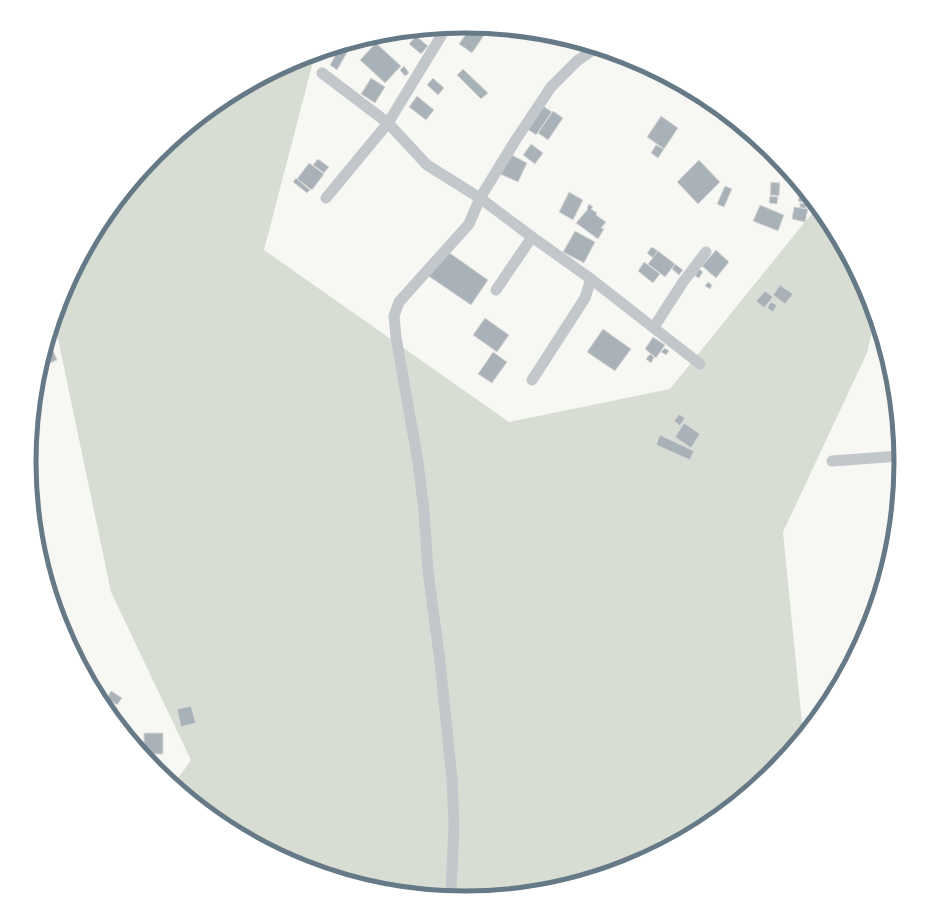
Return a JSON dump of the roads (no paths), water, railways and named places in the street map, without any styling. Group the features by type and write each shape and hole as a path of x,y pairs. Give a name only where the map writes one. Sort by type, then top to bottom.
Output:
{"street":[{"path":"326,198 388,123 442,34"},
{"path":"451,891 454,826 452,778 440,662 429,577 424,511 396,338 394,316 399,302 469,224 480,198 515,141 551,87 577,61 590,52"},
{"path":"322,73 388,123 427,165 480,198 591,279 700,364"},
{"path":"496,290 532,237"},
{"path":"654,327 706,252"},
{"path":"532,380 585,298 591,279"},
{"path":"832,461 894,456"}]}
